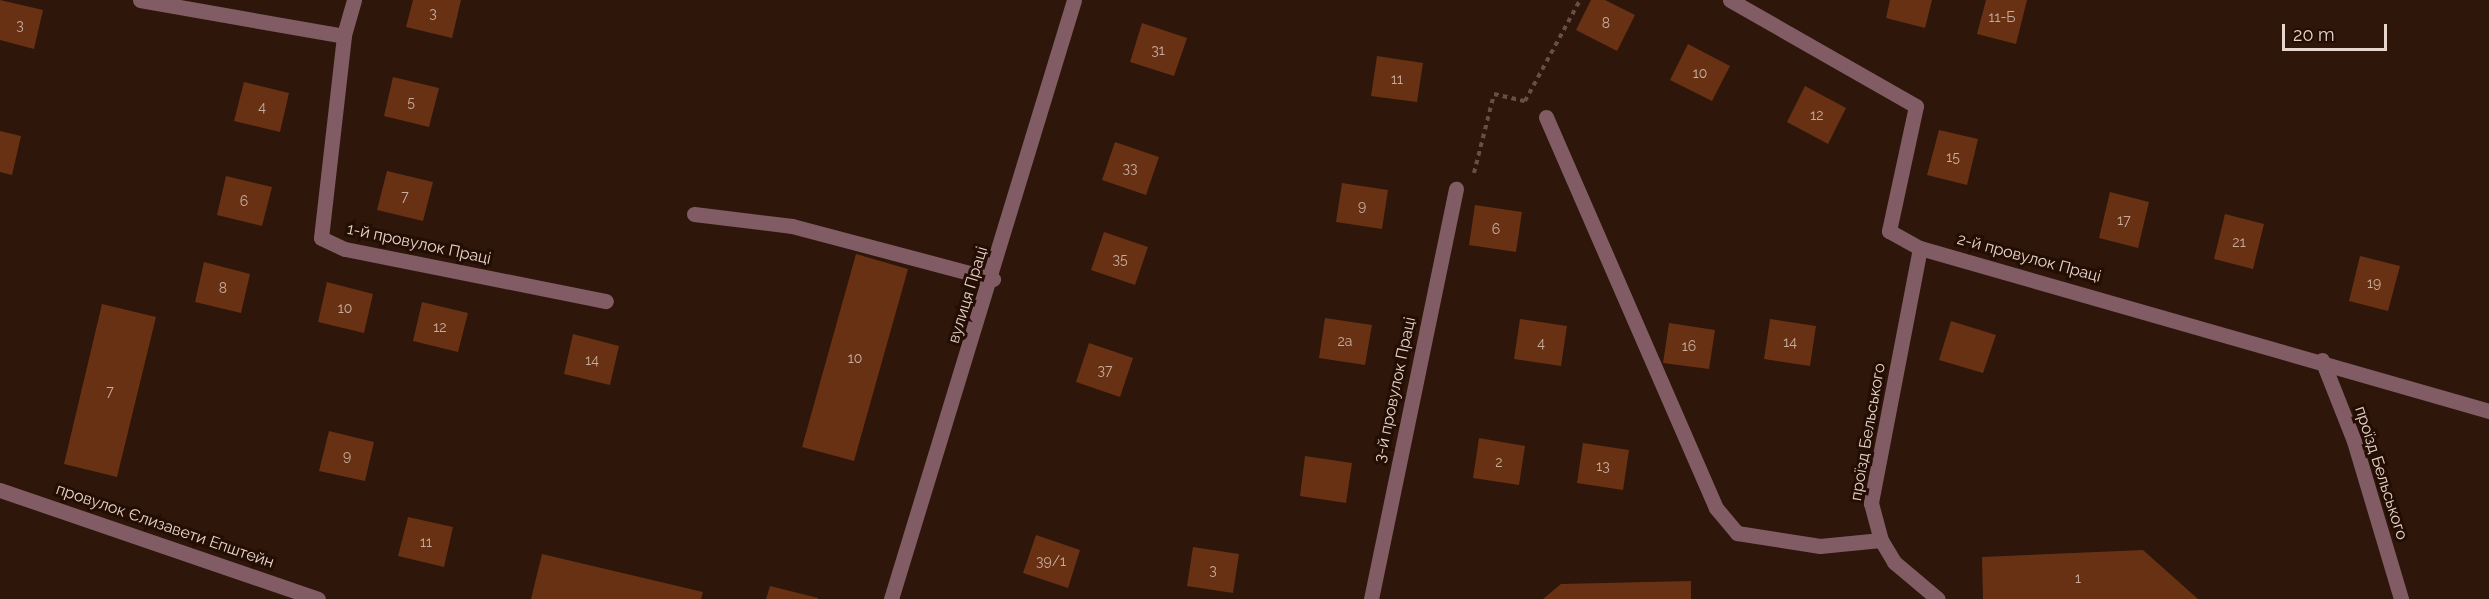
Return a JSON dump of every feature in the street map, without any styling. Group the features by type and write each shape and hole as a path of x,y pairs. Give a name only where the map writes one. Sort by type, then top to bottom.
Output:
{"street":[{"path":"140,0 344,36"},
{"name":"1-й провулок Праці","path":"354,0 344,36 321,238 345,249 606,301"},
{"name":"вулиця Праці","path":"891,599 993,279 1074,0"},
{"name":"2-й провулок Праці","path":"1730,0 1916,106 1889,231 1920,248 2322,360 2489,411"},
{"path":"1546,117 1716,508 1737,533 1820,546 1881,540"},
{"name":"3-й провулок Праці","path":"1371,599 1456,189"},
{"path":"694,214 792,226 993,279"},
{"name":"проїзд Бельського","path":"1920,248 1871,503 1881,540 1894,562 1938,599"},
{"name":"проїзд Бельського","path":"2322,360 2358,452 2402,599"},
{"name":"провулок Єлизавети Епштейн","path":"0,490 318,599"}],"path":[{"path":"1456,189 1474,174 1494,94 1525,101 1580,0"}],"building":[{"path":"0,0 43,10 34,49 0,40"},
{"path":"413,0 461,0 452,38 406,27"},
{"path":"1591,0 1605,0 1635,15 1617,51 1576,30"},
{"path":"1890,0 1932,0 1925,28 1886,18"},
{"path":"1986,0 2027,0 2016,44 1977,34"},
{"path":"1142,23 1187,38 1174,76 1130,62"},
{"path":"1688,44 1730,66 1712,101 1670,80"},
{"path":"1377,56 1423,63 1417,102 1371,96"},
{"path":"393,77 439,88 429,127 384,116"},
{"path":"244,82 289,93 280,132 234,121"},
{"path":"1805,86 1846,108 1828,144 1787,122"},
{"path":"1939,130 1978,139 1967,185 1927,175"},
{"path":"0,131 21,136 12,175 0,172"},
{"path":"1115,142 1159,157 1146,195 1102,180"},
{"path":"387,171 433,182 423,221 377,210"},
{"path":"226,176 272,187 262,226 217,215"},
{"path":"1342,183 1388,190 1382,229 1336,222"},
{"path":"2110,192 2149,202 2138,248 2099,238"},
{"path":"1475,205 1522,212 1516,252 1469,245"},
{"path":"2225,214 2264,224 2253,269 2214,259"},
{"path":"1104,232 1148,247 1135,285 1091,270"},
{"path":"856,254 908,269 854,461 802,447"},
{"path":"2360,256 2400,266 2388,311 2349,301"},
{"path":"204,262 250,274 241,313 195,302"},
{"path":"327,282 373,294 364,333 318,322"},
{"path":"422,302 468,313 458,352 413,341"},
{"path":"102,304 156,317 117,477 64,464"},
{"path":"1325,318 1372,325 1365,365 1319,358"},
{"path":"1520,319 1567,326 1561,366 1514,359"},
{"path":"1770,319 1816,326 1810,366 1764,359"},
{"path":"1951,321 1996,335 1983,373 1939,360"},
{"path":"1669,323 1715,330 1709,369 1663,363"},
{"path":"573,334 619,346 610,385 564,374"},
{"path":"1089,343 1133,358 1120,397 1076,382"},
{"path":"329,431 374,442 365,481 319,471"},
{"path":"1479,438 1525,446 1519,485 1473,478"},
{"path":"1583,443 1629,450 1623,490 1577,483"},
{"path":"1305,456 1352,463 1346,503 1300,496"},
{"path":"408,517 453,527 444,567 398,556"},
{"path":"1036,535 1080,550 1068,588 1023,573"},
{"path":"1193,547 1239,554 1233,593 1187,586"},
{"path":"2143,550 2198,599 1983,599 1982,557"},
{"path":"542,554 703,592 701,599 531,599"},
{"path":"1691,581 1691,599 1543,599 1561,584"},
{"path":"770,586 818,598 818,599 766,599"}]}
